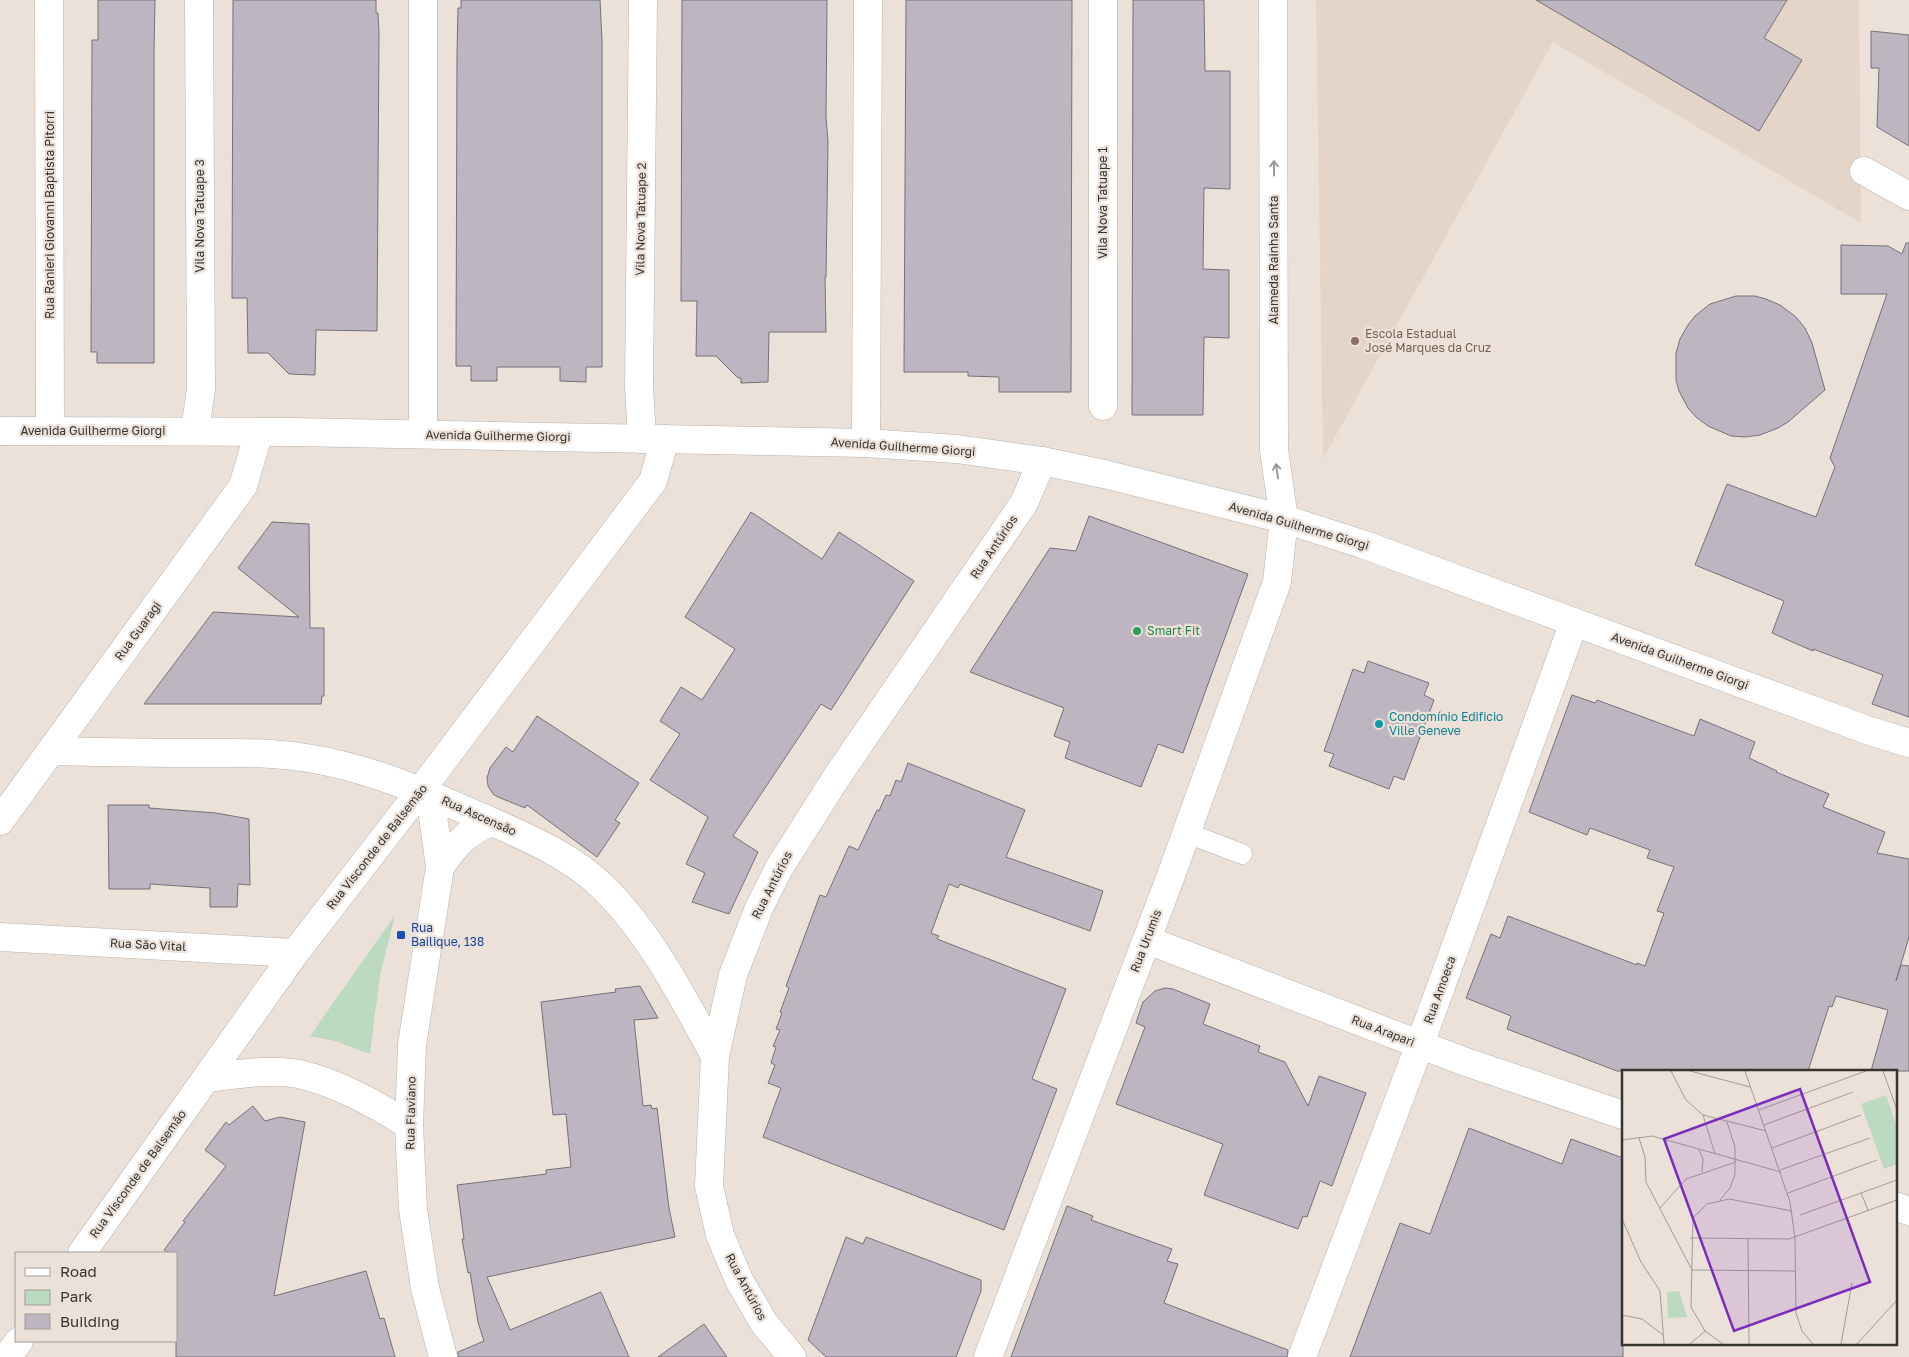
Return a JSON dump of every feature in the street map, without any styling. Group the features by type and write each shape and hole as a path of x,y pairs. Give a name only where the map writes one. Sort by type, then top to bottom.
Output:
{"street":[{"name":"Rua Ranieri Giovanni Baptista Pitorri","path":"49,0 50,431"},
{"name":"Vila Nova Tatuape 3","path":"195,431 201,389 199,0"},
{"path":"423,0 423,434"},
{"name":"Vila Nova Tatuape 2","path":"643,0 639,386 653,439"},
{"path":"866,444 868,0"},
{"name":"Vila Nova Tatuape 1","path":"1103,406 1104,0"},
{"name":"Alameda Rainha Santa","path":"1273,0 1274,450 1284,519"},
{"path":"1864,171 1909,196"},
{"name":"Avenida Guilherme Giorgi","path":"0,431 423,434 866,444 957,449 1042,461 1104,474 1284,519 1362,544 1870,731 1909,743"},
{"name":"Rua Guaragi","path":"0,821 244,486 259,432"},
{"name":"Rua Visconde de Balsemão","path":"83,1252 295,953 425,792 653,481 653,439"},
{"name":"Rua Antúrios","path":"792,1357 764,1323 739,1280 720,1235 709,1186 715,1056 733,975 759,908 779,868 836,778 1024,503 1042,461"},
{"name":"Rua Urumis","path":"988,1357 1187,833 1277,582 1284,519"},
{"name":"Rua Amoeca","path":"1302,1357 1420,1044 1574,622"},
{"name":"Rua Ascensão","path":"52,751 300,756 343,765 425,792 535,840 566,858 604,888 640,929 715,1056"},
{"name":"Rua Flaviano","path":"425,792 440,867 412,1045 409,1125 414,1218 425,1288 443,1357"},
{"name":"Rua Flaviano","path":"440,867 462,838 493,822"},
{"name":"Rua São Vital","path":"0,937 295,953"},
{"name":"Rua Arapari","path":"1147,940 1463,1061 1622,1115"},
{"path":"207,1078 264,1072 298,1074 332,1085 374,1104 409,1125"},
{"path":"1896,1206 1909,1211"},
{"path":"7,1357 18,1342"}],"lane":[{"path":"1187,833 1242,854"}],"shaded area":[{"name":"Escola Estadual José Marques da Cruz","path":"1316,0 1859,0 1861,223 1553,42 1323,459"}],"green space":[{"path":"395,915 380,975 370,1054 335,1041 310,1036"}],"building":[{"path":"98,0 155,0 154,363 97,363 97,352 91,352 92,40 98,40"},
{"path":"233,0 376,0 379,34 377,331 316,330 315,375 289,374 268,353 248,353 247,298 232,298"},
{"path":"461,0 600,0 602,40 602,367 586,367 586,382 560,381 560,367 497,367 497,381 471,381 471,366 456,366 457,52 458,8 461,8"},
{"path":"682,0 827,0 826,332 769,332 768,382 741,383 741,378 738,378 716,356 696,356 697,301 681,301"},
{"path":"906,0 1072,0 1071,392 999,392 999,377 968,376 968,372 904,372"},
{"path":"1133,0 1204,0 1205,71 1230,71 1230,189 1204,188 1203,269 1229,270 1229,338 1204,337 1203,415 1132,415"},
{"path":"1536,0 1787,0 1764,38 1802,60 1759,131"},
{"path":"1871,31 1909,35 1909,146 1877,127 1879,68 1871,68"},
{"path":"1906,243 1909,243 1909,717 1872,704 1883,675 1813,649 1813,651 1772,633 1784,601 1695,565 1727,484 1816,517 1835,467 1830,458 1887,294 1841,294 1841,245 1888,246 1902,254"},
{"path":"1736,296 1755,296 1766,299 1780,305 1796,317 1805,328 1812,343 1825,390 1788,422 1778,428 1760,435 1745,437 1731,436 1708,426 1696,417 1688,408 1679,391 1676,380 1676,353 1680,339 1688,325 1695,316 1710,304"},
{"path":"751,512 822,559 839,532 914,581 831,710 821,704 733,836 758,852 729,914 692,902 705,873 686,864 708,817 650,780 680,734 660,721 681,687 702,700 735,649 685,617"},
{"path":"1089,516 1248,574 1183,753 1158,744 1141,787 1065,758 1070,742 1054,736 1064,708 970,672 1050,548 1076,551"},
{"path":"272,522 309,524 310,628 324,628 324,696 322,696 321,704 144,704 213,612 299,617 238,568"},
{"name":"Condomínio Edificio Ville Geneve","path":"1368,661 1429,683 1424,695 1434,700 1404,780 1394,776 1389,789 1329,766 1334,754 1324,751 1353,669 1364,673"},
{"path":"1572,695 1595,703 1597,700 1694,736 1700,719 1755,742 1749,758 1776,772 1829,794 1823,807 1885,832 1877,853 1909,859 1909,937 1896,981 1901,965 1909,966 1909,1071 1871,1070 1888,1010 1836,996 1832,1007 1829,1006 1808,1070 1617,1071 1507,1029 1511,1016 1466,998 1491,934 1500,938 1508,916 1637,965 1637,963 1645,966 1664,913 1657,911 1674,867 1647,858 1650,850 1590,828 1587,835 1529,812"},
{"path":"537,716 639,783 615,820 620,823 597,857 527,805 525,808 498,797 493,794 488,786 487,778 490,768 506,747 513,752"},
{"path":"908,763 1025,810 1006,857 1103,891 1090,931 960,884 958,888 949,884 931,933 939,936 937,939 1066,989 1032,1079 1057,1089 1004,1230 763,1137 781,1088 768,1083 775,1065 771,1063 776,1047 773,1046 780,1030 776,1029 789,988 786,986 820,895 826,897 849,846 858,850 877,810 879,811 886,795 890,796 896,780 901,782"},
{"path":"108,805 149,805 149,808 216,813 249,819 250,885 238,884 237,907 210,907 210,888 150,884 150,889 109,889"},
{"path":"640,986 658,1018 634,1020 643,1106 651,1105 652,1109 657,1108 669,1208 675,1237 487,1277 510,1330 601,1292 629,1357 458,1357 458,1352 484,1341 478,1322 470,1272 468,1273 462,1239 464,1239 457,1185 546,1174 546,1170 571,1167 566,1114 553,1115 541,1002 616,992 615,989"},
{"path":"1165,988 1173,989 1210,1004 1203,1024 1260,1046 1258,1052 1285,1062 1308,1106 1319,1076 1366,1093 1332,1186 1320,1181 1307,1217 1303,1216 1298,1229 1204,1195 1223,1144 1116,1104 1145,1027 1136,1023 1143,1002 1155,991"},
{"path":"253,1106 265,1121 280,1117 305,1122 274,1296 366,1271 380,1319 384,1318 395,1357 176,1357 176,1342 178,1342 178,1252 167,1252 164,1250 185,1222 183,1221 226,1166 205,1150 226,1122 229,1125"},
{"path":"1469,1128 1562,1164 1571,1139 1622,1158 1623,1357 1350,1357 1400,1223 1430,1234"},
{"path":"1067,1206 1093,1216 1091,1220 1172,1249 1167,1261 1178,1264 1164,1303 1288,1350 1287,1357 1011,1357"},
{"path":"846,1237 863,1244 866,1237 981,1280 981,1291 956,1357 826,1357 808,1340"},
{"path":"704,1324 727,1357 658,1357"}],"place":[{"name":"Escola Estadual José Marques da Cruz","path":"1355,341"},
{"name":"Smart Fit","path":"1137,631"},
{"name":"Condomínio Edificio Ville Geneve","path":"1379,724"},
{"name":"Rua Bailique, 138","path":"401,935"}]}
